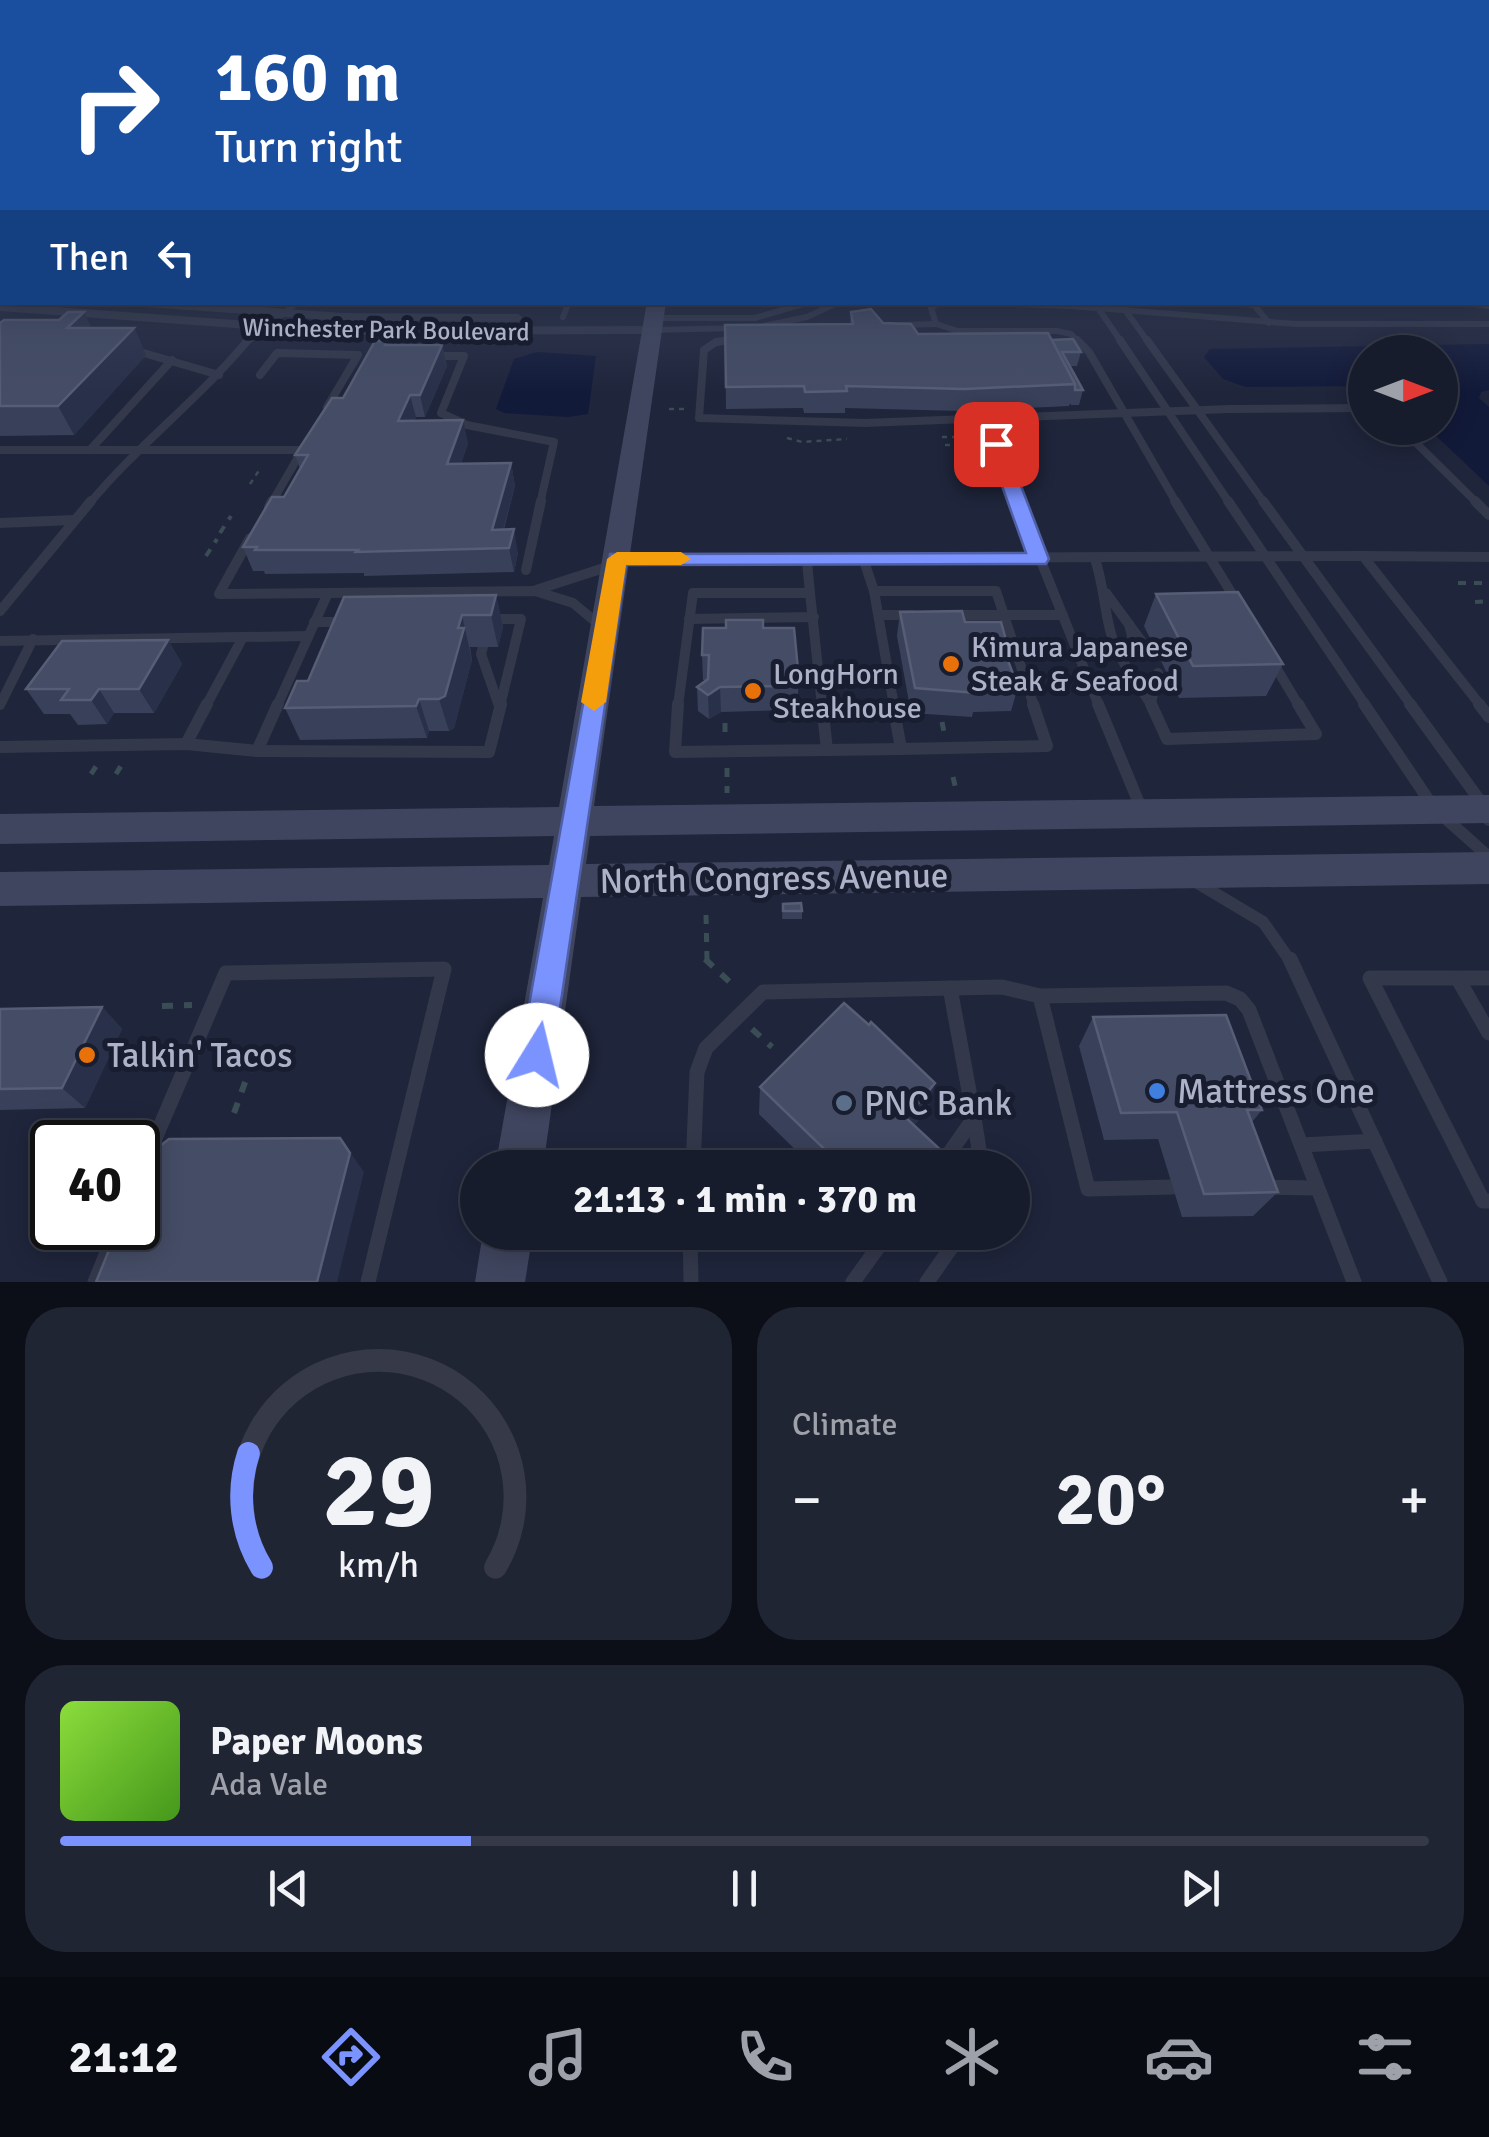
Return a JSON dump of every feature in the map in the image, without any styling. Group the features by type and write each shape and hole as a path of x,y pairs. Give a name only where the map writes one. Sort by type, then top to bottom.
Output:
{"main road":[{"path":"522,1150 655,317"},
{"name":"North Congress Avenue","path":"0,829 1143,813 1488,813"},
{"name":"North Congress Avenue","path":"0,889 1489,868"},
{"path":"500,1282 505,1250"}],"street":[{"name":"Winchester Park Boulevard","path":"56,305 266,328 439,332 655,317"},
{"name":"Winchester Park Boulevard","path":"171,305 284,314 486,318 564,307 655,317"}],"lane":[{"path":"0,612 136,450 219,375 252,336 294,305"},
{"path":"486,318 493,305"},
{"path":"534,305 564,307"},
{"path":"655,317 755,318 800,305"},
{"path":"655,317 769,326 806,317 832,305"},
{"path":"936,305 932,308 936,324"},
{"path":"1030,305 1269,323 1488,324"},
{"path":"1254,305 1269,323"},
{"path":"1464,305 1488,324"},
{"path":"1098,308 1435,810 1489,857"},
{"path":"1125,310 1488,813"},
{"path":"887,326 936,324 958,331 1071,334 1089,352 1123,416 1240,607"},
{"path":"752,339 716,342 704,350 699,418 865,424 1348,408"},
{"path":"128,349 154,351 192,371 219,375"},
{"path":"260,375 277,354 377,356"},
{"path":"318,423 358,355"},
{"path":"429,356 464,356 441,413 467,425 554,442 526,570"},
{"path":"90,450 172,360"},
{"path":"987,418 1039,559 1143,813"},
{"path":"264,516 310,436"},
{"path":"1419,445 1489,515"},
{"path":"0,450 302,450"},
{"path":"0,523 75,520"},
{"path":"258,526 218,594 536,590 616,562 1489,558"},
{"path":"1362,556 1489,718"},
{"path":"1096,559 1106,593 1110,632 1130,677 1151,703 1166,738 1316,734 1268,655"},
{"path":"864,561 879,615 901,750"},
{"path":"807,562 827,750"},
{"path":"536,590 572,603 606,629"},
{"path":"812,593 694,594 675,752 1047,746 996,591 874,592"},
{"path":"456,604 460,592"},
{"path":"257,752 328,593"},
{"path":"1106,593 1148,649"},
{"path":"879,615 1063,615"},
{"path":"0,747 186,744 257,752 489,752 521,619 490,623 472,616"},
{"path":"689,618 814,618"},
{"path":"314,622 358,622"},
{"path":"1129,624 1135,649"},
{"path":"0,641 308,636"},
{"path":"186,744 243,637"},
{"path":"0,704 33,638"},
{"path":"483,647 481,654 500,708"},
{"path":"1151,703 1153,675"},
{"path":"1178,871 1264,922 1276,934 1440,1282"},
{"path":"160,1127 226,974 444,969 368,1282"},
{"path":"1489,978 1370,978 1483,1201 1489,1201"},
{"path":"1458,979 1489,1033"},
{"path":"693,1150 697,1072 706,1048 763,992 1002,987 1040,996 1226,994 1240,999 1249,1010 1354,1282"},
{"path":"950,988 979,1150"},
{"path":"1040,996 1088,1189 1173,1188"},
{"path":"952,1150 974,1118"},
{"path":"1302,1145 1375,1141"},
{"path":"1242,1188 1317,1188"},
{"path":"96,1282 109,1250"},
{"path":"690,1250 691,1282"},
{"path":"852,1282 876,1250"},
{"path":"928,1282 950,1250"}],"path":[{"path":"669,410 687,409"},
{"path":"967,434 970,444"},
{"path":"778,435 802,442 852,438"},
{"path":"942,437 984,437"},
{"path":"945,445 986,444"},
{"path":"250,484 260,469"},
{"path":"206,556 232,516"},
{"path":"1458,583 1486,583"},
{"path":"1475,602 1489,601"},
{"path":"724,739 725,724"},
{"path":"116,774 126,757"},
{"path":"91,774 101,758"},
{"path":"727,764 727,793"},
{"path":"953,777 956,790"},
{"path":"706,915 705,960 735,987"},
{"path":"162,1006 196,1005"},
{"path":"752,1030 772,1046"},
{"path":"234,1113 253,1060"}],"water":[{"path":"1489,344 1489,390 1481,392 1479,398 1489,407 1489,486 1446,445 1458,445 1458,345"},
{"path":"1348,347 1348,386 1246,387 1223,379 1204,357 1210,349"},
{"path":"537,352 596,356 588,414 568,417 504,413 496,409 514,359"}],"building":[{"path":"871,309 883,323 911,324 918,334 1048,333 1075,384 964,389 846,386 847,391 805,392 804,386 726,387 725,325 853,324 851,312"},
{"path":"68,312 84,312 67,328 134,328 58,406 0,406 0,323 59,320"},
{"path":"1073,339 1081,352 1062,352 1083,390 1075,390 1052,340"},
{"path":"375,341 388,341 385,345 442,345 420,395 410,395 398,421 463,420 447,464 511,463 492,530 514,529 509,548 356,552 243,547 272,497 284,497 308,455 295,455 332,398 343,398"},
{"path":"1238,592 1283,664 1193,666 1156,594"},
{"path":"496,595 491,615 462,615 458,628 464,628 445,696 419,699 416,706 285,708 297,681 308,681 344,597"},
{"name":"Kimura Japanese Steak & Seafood","path":"962,611 965,622 1001,622 1011,658 1007,658 1018,687 976,688 978,693 915,688 900,612"},
{"path":"726,620 763,620 763,628 794,628 799,680 786,681 786,686 720,687 708,695 697,687 708,679 709,655 702,655 703,628 726,628"},
{"path":"168,640 139,689 99,689 91,700 61,700 69,689 26,689 62,641"},
{"path":"801,903 802,911 783,911 783,904"},
{"name":"PNC Bank","path":"844,1003 869,1025 871,1022 935,1083 906,1118 941,1150 825,1150 760,1087"},
{"path":"102,1007 62,1088 0,1089 0,1009"},
{"path":"1226,1015 1262,1110 1247,1110 1278,1192 1204,1194 1177,1112 1121,1113 1093,1017"},
{"path":"340,1138 350,1153 317,1282 96,1282 109,1250 160,1250 160,1146 169,1139"}],"slow traffic":[{"path":"594,702 617,559 681,559"}],"place":[{"name":"Kimura Japanese Steak & Seafood","path":"951,664"},
{"name":"LongHorn Steakhouse","path":"753,691"},
{"name":"Talkin' Tacos","path":"87,1055"},
{"name":"Mattress One","path":"1157,1091"},
{"name":"PNC Bank","path":"844,1103"}],"route":[{"path":"537,1055 617,559 1039,559 996,444"}]}
